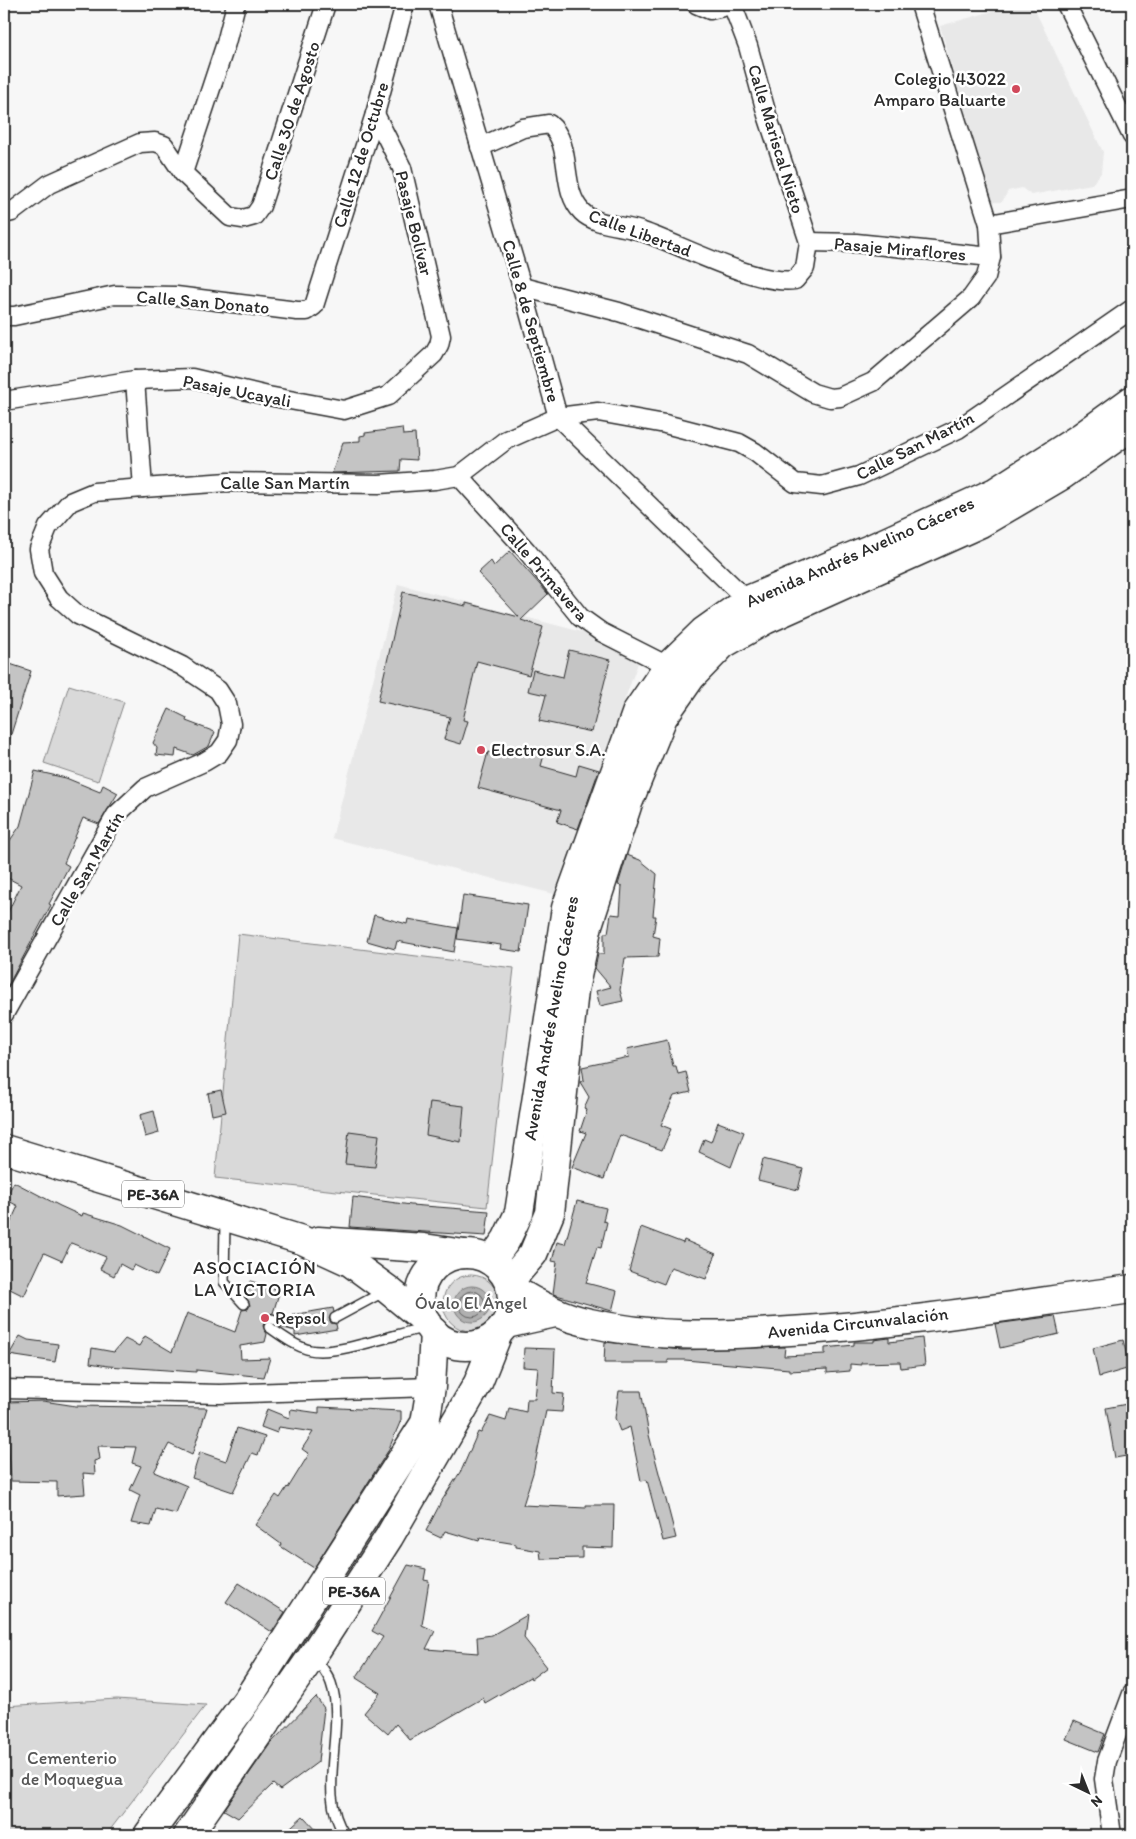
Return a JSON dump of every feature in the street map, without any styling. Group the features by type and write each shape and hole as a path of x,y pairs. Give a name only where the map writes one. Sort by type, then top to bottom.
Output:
{"main road":[{"name":"Avenida Andrés Avelino Cáceres","path":"491,1261 506,1240 519,1213 566,908 637,712 668,666 703,632 748,600 870,549 996,492 1081,437 1132,400"},
{"name":"Avenida Andrés Avelino Cáceres","path":"510,1285 534,1254 550,1213 574,990 588,925 628,803 663,717 691,677 723,644 765,620 981,523 1061,476 1132,426"},
{"path":"627,740 646,758"},
{"name":"PE-36A","path":"4,1149 302,1240 350,1262 388,1289 429,1326 431,1387 425,1423 247,1700 151,1834"},
{"name":"PE-36A","path":"302,1240 424,1248 465,1254"},
{"path":"465,1254 491,1261 504,1273 510,1285 513,1300 511,1312 502,1328 481,1344 461,1346 442,1339 429,1326 420,1299 427,1277 443,1260 465,1254"},
{"name":"Avenida Circunvalación","path":"510,1285 535,1304 555,1313 589,1323 627,1330 718,1335 840,1329 1132,1289"},
{"name":"Avenida Circunvalación","path":"502,1328 555,1313"},
{"name":"PE-36A","path":"188,1835 313,1655 404,1511 478,1383 502,1328"}],"street":[{"path":"183,173 226,43 236,4"},
{"name":"Calle 30 de Agosto","path":"183,173 230,217 243,219 254,216 261,206 326,4"},
{"name":"Calle 12 de Octubre","path":"314,306 375,114 405,4"},
{"name":"Calle 8 de Septiembre","path":"438,4 522,287 558,417 748,600 765,620"},
{"path":"696,4 710,10 733,4"},
{"name":"Calle Mariscal Nieto","path":"733,4 748,46 767,115 808,242 805,268 801,275"},
{"path":"522,287 619,312 748,354 813,393 830,398 854,392 873,382 963,304 986,277 991,257 989,224 920,4"},
{"path":"1066,4 1128,114 1132,136"},
{"name":"Pasaje Bolívar","path":"375,114 402,168 441,336"},
{"name":"Calle Libertad","path":"480,147 524,128 549,124 558,136 574,200 587,216 642,231 738,270 786,282 796,280 801,275"},
{"path":"4,214 12,212 50,184 140,144 154,142 164,145 183,173"},
{"path":"989,224 1132,199"},
{"name":"Pasaje Miraflores","path":"808,242 856,242 991,257"},
{"name":"Calle San Donato","path":"4,316 14,316 115,295 176,296 297,311 307,311 314,306"},
{"name":"Calle San Martín","path":"4,1014 116,815 145,788 204,762 219,753 228,740 231,724 227,704 218,690 182,666 78,615 59,598 43,573 39,549 48,527 70,502 94,492 228,482 380,484 435,480 459,476 506,440 558,417 598,412 665,424 739,442 795,483 822,486 859,476 958,429 1132,309"},
{"name":"Pasaje Ucayali","path":"4,401 136,380 192,378 268,396 344,410 388,396 434,354 441,336"},
{"path":"136,380 143,488"},
{"name":"Calle Primavera","path":"459,476 526,550 580,617 601,632 668,666"},
{"path":"4,1389 220,1394 431,1387"},
{"path":"1112,1835 1104,1779 1107,1761 1132,1694"}],"lane":[{"path":"225,1216 225,1289 243,1306"},
{"path":"335,1318 388,1289"},
{"path":"294,1325 271,1323 289,1341 310,1350 330,1351 429,1326"},
{"path":"313,1655 331,1682 333,1692 336,1710 333,1746 334,1810 339,1827 345,1835"}],"shaded area":[{"name":"Colegio 43022 Amparo Baluarte","path":"1018,4 1032,4 1103,152 1101,173 1092,184 1031,195 1022,188 1008,191 1002,202 991,202 940,26"},
{"name":"Electrosur S.A.","path":"398,584 590,634 638,663 554,894 332,838"}],"green space":[{"path":"69,685 124,702 98,781 44,763"},
{"path":"238,934 514,968 487,1207 215,1178"},
{"name":"Óvalo El Ángel","path":"471,1275 486,1280 494,1288 499,1303 494,1318 486,1326 471,1331 456,1326 448,1318 443,1303 448,1288 456,1280"},
{"name":"Cementerio de Moquegua","path":"117,1699 206,1705 106,1835 4,1835 4,1706"}],"water":[{"path":"472,1286 479,1287 485,1291 489,1297 489,1311 485,1317 479,1321 472,1322 465,1321 459,1317 455,1311 454,1304 455,1297 459,1291 465,1287"}],"building":[{"path":"402,428 403,435 415,434 417,460 401,459 400,471 332,473 343,442 360,441 360,436 365,435 365,433"},
{"path":"510,551 548,594 521,620 543,627 529,675 477,661 463,720 468,721 461,744 444,739 450,717 378,701 403,592 466,606 466,603 519,617 478,573 491,561 494,566"},
{"path":"569,650 610,660 592,732 539,721 546,695 528,691 533,670 563,677"},
{"path":"4,662 31,671 7,747 4,747"},
{"path":"169,709 187,718 186,721 215,732 209,746 193,755 176,749 175,757 156,755 157,748 153,743"},
{"path":"511,746 544,755 541,766 576,776 579,764 599,770 578,829 557,822 561,810 478,788 488,752 508,757"},
{"path":"35,771 66,778 100,792 103,785 118,793 99,824 83,818 64,863 69,866 49,904 51,905 4,993 4,920 21,885 4,876 4,849 20,826"},
{"path":"627,855 640,860 657,874 653,916 656,916 653,936 660,938 658,957 625,958 620,990 623,1001 600,1006 596,991 611,987 595,968 598,954 604,954 604,933 608,933 611,914 620,915 622,886 618,885"},
{"path":"463,895 528,905 521,952 500,949 501,945 457,939"},
{"path":"374,915 407,924 408,919 458,928 454,952 397,941 395,949 367,941"},
{"path":"667,1040 673,1066 676,1066 678,1074 686,1072 691,1092 674,1096 661,1125 671,1129 662,1150 620,1135 604,1179 572,1167 586,1133 580,1131 587,1110 584,1108 589,1097 580,1082 584,1080 582,1067 629,1057 627,1049"},
{"path":"221,1090 226,1112 212,1115 208,1093"},
{"path":"430,1102 464,1106 461,1142 426,1135"},
{"path":"154,1111 159,1133 145,1137 140,1115"},
{"path":"718,1122 744,1132 731,1167 699,1152 704,1139 711,1142"},
{"path":"349,1131 379,1135 375,1167 345,1164"},
{"path":"763,1159 803,1169 798,1190 758,1180"},
{"path":"14,1182 82,1216 83,1213 122,1225 170,1249 157,1276 134,1265 131,1270 120,1264 114,1276 100,1269 106,1257 71,1243 62,1261 44,1253 24,1296 4,1286 4,1237 18,1206 5,1199"},
{"path":"353,1197 411,1205 489,1211 486,1236 350,1227"},
{"path":"577,1201 606,1208 603,1221 607,1222 601,1248 597,1247 586,1283 617,1291 612,1311 553,1294 557,1262 552,1261 557,1242 565,1244"},
{"path":"641,1227 683,1243 684,1240 716,1254 706,1279 671,1267 664,1284 629,1271"},
{"path":"250,1281 280,1290 273,1313 267,1315 263,1326 267,1334 265,1342 240,1346 241,1359 270,1358 264,1377 196,1370 196,1372 108,1366 90,1363 92,1348 114,1352 125,1339 139,1346 145,1336 172,1352 187,1313 235,1332 242,1310 248,1309 250,1305 246,1297"},
{"path":"333,1308 334,1312 329,1318 331,1323 336,1324 337,1329 295,1336 295,1331 299,1329 300,1324 292,1315"},
{"path":"1055,1316 1059,1334 1000,1348 995,1324"},
{"path":"20,1336 28,1340 58,1344 55,1362 9,1355"},
{"path":"889,1338 889,1342 922,1338 925,1365 901,1368 900,1362 861,1363 861,1365 850,1364 850,1371 827,1373 827,1369 789,1371 789,1369 685,1360 668,1360 668,1363 604,1363 605,1342 682,1350 785,1347 784,1356 825,1354 825,1348 854,1345 854,1342 874,1342 874,1340"},
{"path":"1123,1340 1130,1368 1099,1377 1093,1348"},
{"path":"524,1348 555,1349 553,1393 564,1394 562,1412 546,1411 533,1473 523,1505 586,1508 586,1505 614,1505 613,1548 582,1547 582,1558 541,1559 540,1551 516,1547 516,1544 480,1538 479,1541 445,1531 441,1538 426,1531 441,1502 462,1469 478,1432 481,1433 490,1416 506,1421 509,1408 526,1412 527,1399 535,1399 538,1368 523,1367"},
{"path":"619,1391 641,1391 649,1435 676,1538 663,1541 647,1480 641,1481 630,1427 620,1431 615,1418"},
{"path":"43,1401 76,1406 207,1408 192,1455 169,1444 154,1472 187,1486 176,1514 156,1509 151,1526 131,1523 140,1495 130,1490 141,1466 132,1463 136,1447 98,1446 100,1459 94,1461 95,1474 83,1473 85,1494 57,1496 57,1482 11,1481 6,1402"},
{"path":"1132,1403 1132,1455 1115,1458 1106,1408"},
{"path":"319,1407 401,1411 401,1420 388,1451 314,1568 280,1546 281,1544 255,1525 276,1495 280,1498 288,1488 309,1454 302,1449 313,1432 279,1427 277,1433 261,1427 267,1409 289,1418 291,1409 319,1413"},
{"path":"237,1428 265,1437 258,1455 252,1453 233,1492 192,1478 200,1452 226,1461"},
{"path":"408,1565 426,1569 424,1580 429,1581 422,1625 435,1631 426,1649 478,1653 477,1637 492,1635 527,1615 524,1638 547,1667 531,1679 530,1677 485,1703 483,1698 410,1740 396,1724 388,1734 364,1713 380,1693 356,1678 383,1637 372,1631"},
{"path":"239,1583 285,1612 272,1632 226,1602"},
{"path":"316,1697 324,1708 318,1762 280,1790 273,1784 238,1818 224,1810 270,1744"},
{"path":"1074,1721 1105,1734 1098,1752 1066,1739"},
{"path":"303,1816 321,1835 282,1835"}],"place":[{"name":"Colegio 43022 Amparo Baluarte","path":"1016,89"},
{"name":"Electrosur S.A.","path":"481,750"},
{"name":"Repsol","path":"265,1318"}],"district":[{"name":"ASOCIACIÓN LA VICTORIA","path":"255,1278"}]}
